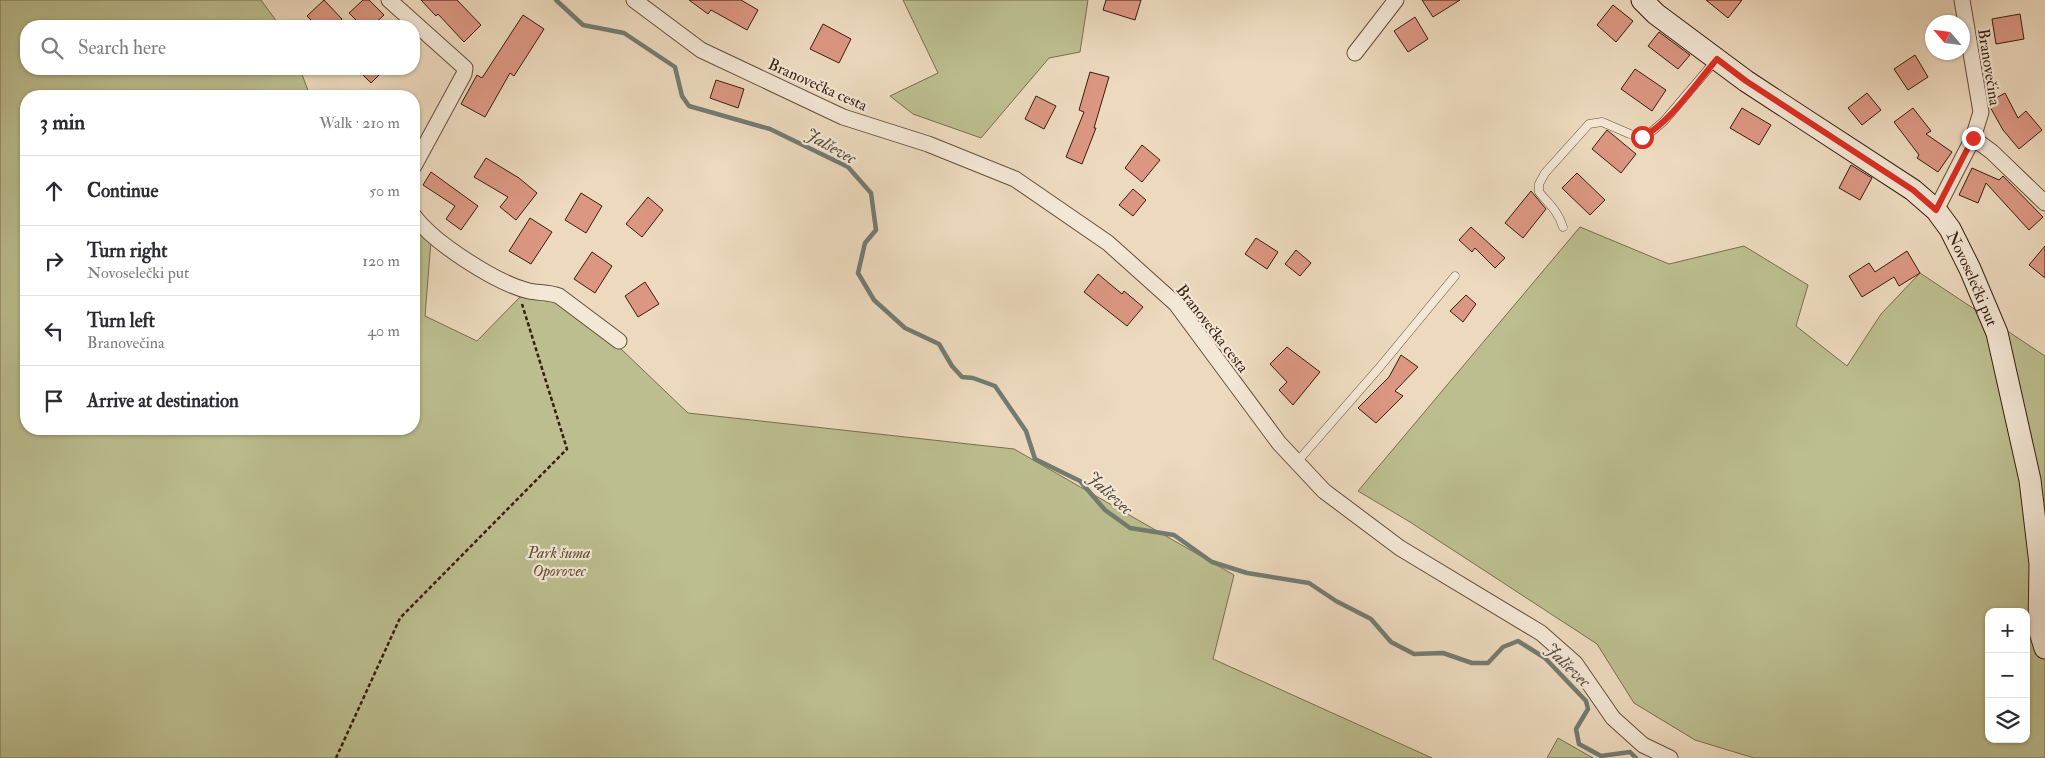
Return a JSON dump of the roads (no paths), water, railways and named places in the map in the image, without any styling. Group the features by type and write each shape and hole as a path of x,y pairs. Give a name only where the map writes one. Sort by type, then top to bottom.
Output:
{"street":[{"path":"389,0 411,20"},
{"name":"Branovečka cesta","path":"634,0 701,50 843,117 928,144 1014,179 1108,243 1176,304 1279,443 1324,492 1400,548 1541,633 1575,663 1614,718 1643,745 1670,758"},
{"path":"1355,53 1396,0"},
{"name":"Novoselečki put","path":"1642,0 1656,14 1746,81 1913,190 1936,210 1954,237 1997,333 2030,480 2040,564 2039,629 2045,648"},
{"name":"Branovečina","path":"1936,210 1973,138 1981,112 1962,0"},
{"path":"420,28 465,68 464,74 420,155"},
{"path":"1973,138 1992,152 2045,203"},
{"path":"420,222 440,244 504,282 530,291 559,296 619,341"}],"lane":[{"path":"1563,227 1560,215 1554,206 1539,192 1539,184 1545,173 1589,124 1602,122 1642,137 1650,133 1664,121 1717,59"},
{"path":"1297,462 1350,403 1455,276"}],"waterway":[{"name":"Jalševec","path":"556,0 583,25 624,33 675,67 682,96 689,106 770,129 848,167 871,193 876,230 865,243 858,273 874,300 905,328 939,344 952,366 962,377 973,378 995,386 1026,431 1035,459 1080,481 1105,510 1130,528 1174,535 1212,562 1247,573 1309,583 1336,601 1371,619 1391,642 1414,654 1443,653 1472,663 1488,663 1503,647 1518,641 1545,658 1586,701 1588,709 1576,729 1579,744 1601,756 1630,752 1636,758"}],"park label":[{"name":"Park šuma Oporovec","path":"559,561"}]}
